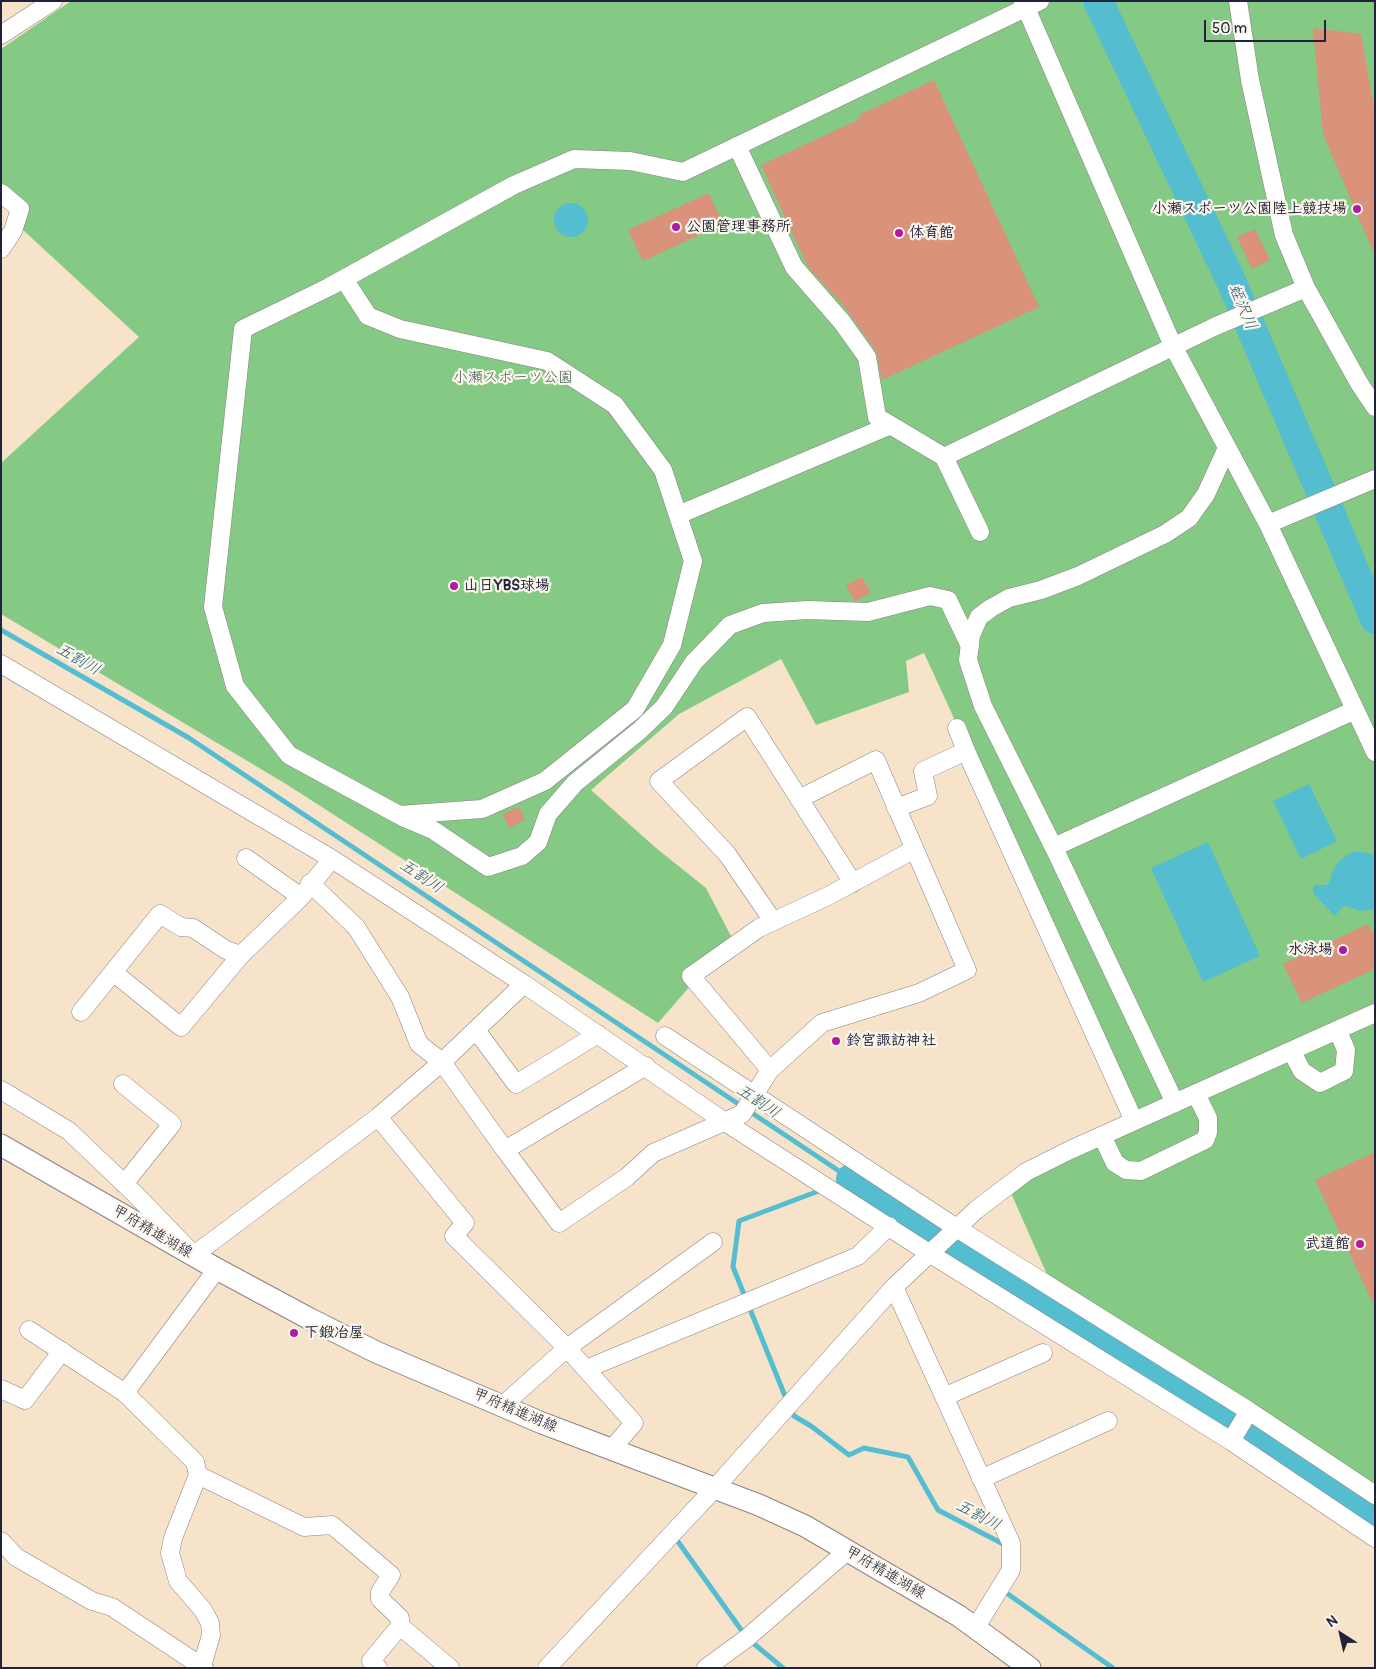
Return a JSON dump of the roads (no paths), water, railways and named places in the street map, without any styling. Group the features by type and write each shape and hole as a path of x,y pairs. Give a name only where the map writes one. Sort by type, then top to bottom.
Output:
{"main road":[{"name":"甲府精進湖線","path":"1,1145 217,1268 310,1319 376,1352 502,1406 611,1450 759,1505 789,1519 976,1627 1030,1668"}],"street":[{"path":"1,35 53,1"},
{"path":"1238,1 1250,80 1284,235 1306,288 1358,383 1375,407"},
{"path":"970,646 948,600 930,596 868,612 807,610 763,613 730,625 694,662 664,707 639,731 575,783 548,814 538,842 522,856 488,867 433,830 399,816 289,755 236,686 213,607 243,329 344,279 514,185 574,159 630,161 683,172 1030,3 1174,346 1268,524 1375,752"},
{"path":"737,146 794,266 842,322 867,357 877,417 944,457 980,532"},
{"path":"1,193 20,209 13,231 1,249"},
{"path":"344,279 368,316 400,329 546,360 616,404 663,470 693,561 672,645 636,709 545,781 482,809 399,816"},
{"path":"944,457 1216,326 1306,288"},
{"path":"678,515 890,425"},
{"path":"1175,1103 1054,848 984,706 968,660 971,635 979,617 991,608 1008,598 1041,590 1078,576 1166,534 1189,518 1206,494 1227,448"},
{"path":"1268,524 1375,479"},
{"path":"1,664 332,859 524,984 725,1122 889,1226 932,1250 1231,1441 1375,1538"},
{"path":"1054,848 1355,710"},
{"path":"773,921 727,854 659,781 747,718 853,883"},
{"path":"957,728 1134,1122"},
{"path":"896,808 928,796 923,771 966,751"},
{"path":"246,858 306,890 356,927 394,992 400,997 419,1044 442,1062 559,1224 627,1177 653,1153 725,1122 749,1103 770,1070 822,1023 919,994 967,970 913,850 876,760 799,799"},
{"path":"770,1070 691,976 759,928 853,883 913,850"},
{"path":"113,972 181,1027 241,955 306,890 332,859"},
{"path":"81,1012 160,914 181,928 193,928 226,950 241,955"},
{"path":"1,1090 69,1131 194,1255 378,1116 442,1062 524,984"},
{"path":"547,1668 714,1489 894,1287 953,1230 1026,1172 1375,1014"},
{"path":"476,1030 516,1084 598,1034"},
{"path":"1292,1052 1302,1071 1320,1083 1344,1071 1346,1050 1338,1031"},
{"path":"665,1036 749,1103 1249,1411 1375,1495"},
{"path":"504,1150 646,1066"},
{"path":"123,1084 172,1124 124,1184"},
{"path":"1102,1136 1115,1162 1126,1170 1141,1171 1205,1140 1208,1132 1208,1118 1196,1094"},
{"path":"378,1116 465,1223 454,1236 567,1348 634,1423 611,1450"},
{"path":"586,1369 858,1256 889,1226"},
{"path":"502,1406 567,1348 713,1242"},
{"path":"125,1393 217,1268"},
{"path":"894,1287 1011,1543 1012,1570 976,1627"},
{"path":"1,1541 16,1558 92,1601 112,1607 203,1667 211,1635 210,1623 203,1610 178,1582 170,1552 173,1538 198,1475 195,1462 125,1393 29,1330"},
{"path":"1,1389 25,1400 62,1351"},
{"path":"944,1397 1043,1353"},
{"path":"1231,1441 1249,1411"},
{"path":"982,1479 1108,1421"},
{"path":"198,1475 304,1527 332,1525 391,1575 380,1592 380,1599 400,1618 400,1626 371,1661 378,1668"},
{"path":"706,1668 739,1645 847,1551"},
{"path":"400,1626 450,1668"}],"water":[{"path":"571,203 578,204 583,208 587,213 587,227 583,232 578,236 571,237 564,236 559,232 555,227 554,220 555,213 559,208 564,204"},
{"path":"1309,784 1337,841 1301,859 1273,801"},
{"path":"1208,842 1260,956 1203,982 1151,868"},
{"path":"1352,852 1375,855 1375,909 1361,911 1345,906 1335,916 1313,893 1313,888 1315,885 1326,885 1330,881 1332,872 1339,861"}],"waterway":[{"name":"蛭沢川","path":"1098,1 1232,283 1375,619"},
{"name":"五割川","path":"1,630 189,738 851,1179 832,1186"},
{"path":"851,1179 1375,1516"},
{"name":"五割川","path":"787,1401 733,1267 739,1221 824,1189"},
{"name":"五割川","path":"791,1408 794,1416 811,1426 849,1455 864,1448 908,1457 938,1510 1005,1545"},
{"name":"五割川","path":"674,1536 747,1638 783,1668"},
{"name":"五割川","path":"1005,1589 1005,1592 1113,1668"}],"place":[{"name":"小瀬スポーツ公園陸上競技場","path":"1357,209"},
{"name":"公園管理事務所","path":"676,227"},
{"name":"体育館","path":"899,233"},
{"name":"山日YBS球場","path":"454,586"},
{"name":"水泳場","path":"1343,950"},
{"name":"鈴宮諏訪神社","path":"836,1041"},
{"name":"武道館","path":"1360,1244"},
{"name":"下鍛冶屋","path":"294,1333"}],"park label":[{"name":"小瀬スポーツ公園","path":"513,378"}]}
